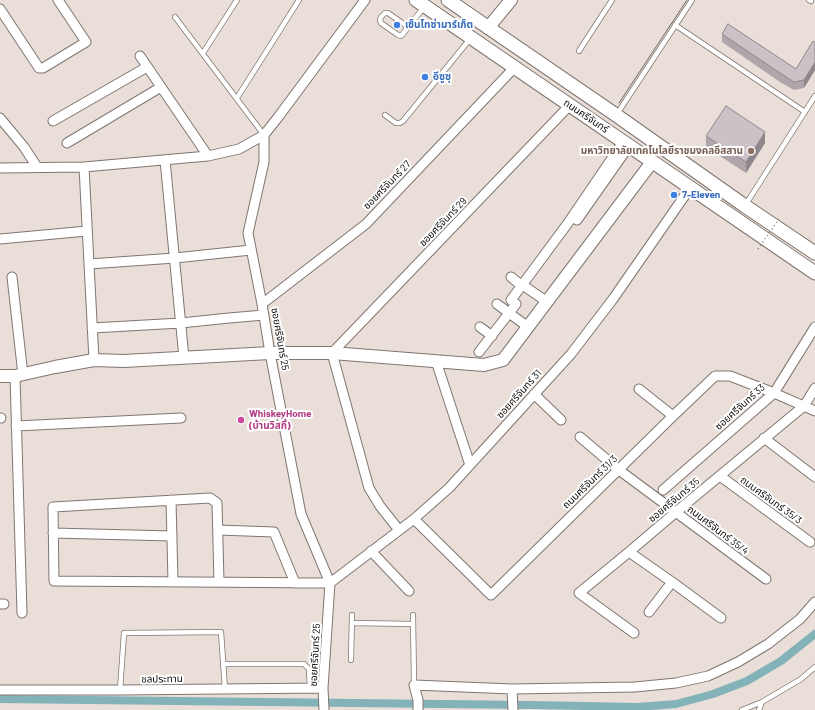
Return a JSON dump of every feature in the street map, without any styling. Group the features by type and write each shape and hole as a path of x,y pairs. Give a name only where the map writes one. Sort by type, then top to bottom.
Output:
{"main road":[{"name":"ถนนศรีจันทร์","path":"448,0 616,115 745,206 815,252"},
{"path":"437,14 448,0"},
{"name":"ถนนศรีจันทร์","path":"420,3 815,273"}],"street":[{"path":"0,9 39,68 43,68 86,42 58,0"},
{"path":"0,168 84,167 208,156 239,149 264,135 365,0"},
{"path":"488,28 511,0"},
{"path":"140,56 208,156"},
{"path":"53,121 146,66"},
{"name":"ซอยศรีจันทร์ 27","path":"262,304 366,224 514,68"},
{"path":"66,143 161,87"},
{"name":"ซอยศรีจันทร์ 29","path":"332,353 570,105"},
{"path":"0,118 24,147 37,167"},
{"name":"ซอยศรีจันทร์ 25","path":"264,135 264,162 248,232 301,514 330,583 323,688 324,710"},
{"path":"479,352 516,304 511,300 524,287 573,226 626,144"},
{"path":"165,160 184,358"},
{"path":"0,376 19,376 55,367 94,360 124,361 270,353 332,353 484,365 503,360 652,162"},
{"path":"84,167 94,360"},
{"name":"ซอยศรีจันทร์ 31","path":"330,583 414,519 449,488 470,465 571,354 613,299 690,188"},
{"path":"0,239 87,231"},
{"path":"89,264 175,258 251,250"},
{"path":"12,277 19,376 16,426 22,613"},
{"path":"511,277 543,299"},
{"path":"519,299 524,287"},
{"path":"497,304 524,324"},
{"path":"92,328 181,323 264,315"},
{"path":"480,327 492,336"},
{"name":"ซอยศรีจันทร์ 33","path":"663,490 774,393 815,327"},
{"path":"332,353 369,488 380,506 399,530"},
{"path":"436,361 470,465"},
{"name":"ถนนศรีจันทร์ 31/3","path":"414,519 491,595 715,376 730,376 815,411"},
{"name":"ซอยศรีจันทร์ 35","path":"634,633 579,593 804,406 815,388"},
{"path":"639,389 673,416"},
{"path":"534,394 561,420"},
{"path":"16,426 181,418"},
{"name":"ถนนศรีจันทร์ 35/4","path":"580,437 619,470 766,579"},
{"path":"764,438 815,477"},
{"name":"ถนนศรีจันทร์ 35/3","path":"720,476 810,542"},
{"path":"219,582 217,504 210,498 53,507 54,581 330,583"},
{"path":"171,500 173,582"},
{"path":"218,530 274,532 295,583"},
{"path":"54,533 172,536"},
{"path":"371,551 409,591"},
{"path":"630,552 721,618"},
{"path":"649,612 672,582"},
{"path":"418,705 414,685 512,689 635,687 676,683 708,676 738,662 768,644 800,618 815,602"},
{"name":"ชลประทาน","path":"0,690 323,688"},
{"path":"512,689 513,710"}],"lane":[{"path":"203,53 237,0"},
{"path":"237,98 299,0"},
{"path":"579,51 612,0"},
{"path":"616,115 692,0"},
{"path":"408,27 388,12 380,17 381,23 398,35 402,35 408,27 420,3"},
{"path":"175,17 264,135"},
{"path":"675,25 805,112"},
{"path":"385,114 396,123 403,121 471,38"},
{"path":"745,206 815,96"},
{"path":"351,660 352,615"},
{"path":"413,615 414,685"},
{"path":"352,623 413,624"},
{"path":"120,690 124,633 221,632 225,689"},
{"path":"223,664 304,664 309,669 310,688"},
{"path":"742,710 762,702 801,679 815,667"},
{"path":"760,710 762,702"}],"path":[{"path":"758,249 779,219"}],"building":[{"path":"728,24 796,69 813,41 815,42 815,62 804,80 794,82 722,34"},
{"path":"726,106 765,132 746,162 706,136"}],"waterway":[{"path":"0,699 637,707 676,704 713,694 747,681 781,661 815,634"}],"tram line":[{"path":"619,103 687,0"}],"place":[{"name":"เซ็นโทซ่ามาร์เก็ต","path":"397,25"},
{"name":"อีซูซุ","path":"425,77"},
{"name":"มหาวิทยาลัยเทคโนโลยีราชมงคลอีสสาน","path":"751,151"},
{"name":"7-Eleven","path":"674,195"},
{"name":"WhiskeyHome (บ้านวิสกี้)","path":"241,420"}]}
